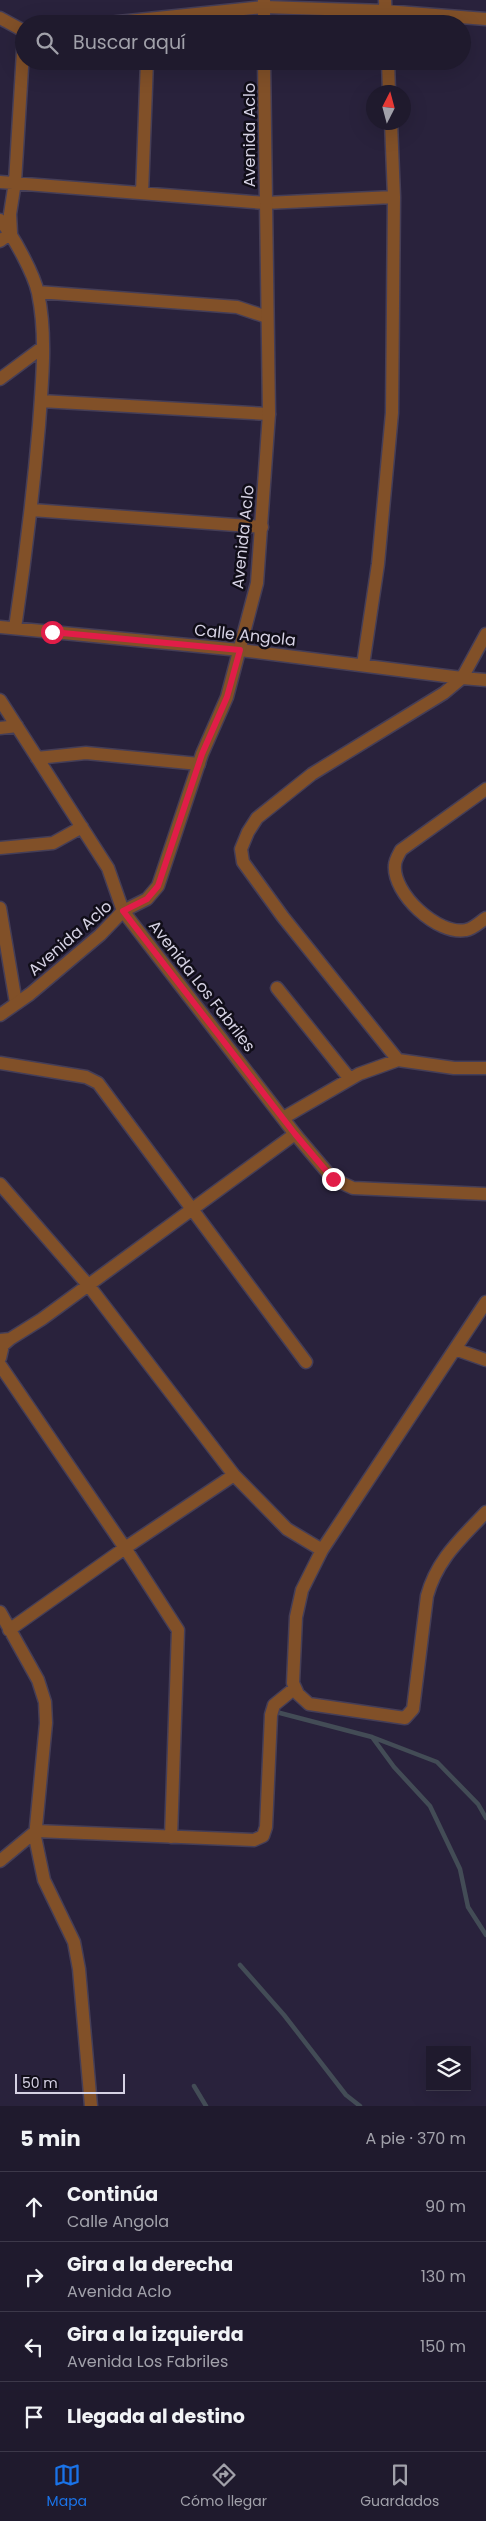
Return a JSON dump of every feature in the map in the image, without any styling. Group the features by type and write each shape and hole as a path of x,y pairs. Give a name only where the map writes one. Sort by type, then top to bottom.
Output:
{"street":[{"path":"189,15 264,4 428,15"},
{"path":"0,18 15,27"},
{"path":"471,18 486,19"},
{"path":"11,233 10,214 15,182 22,70"},
{"path":"142,193 147,70"},
{"name":"Avenida Aclo","path":"0,1015 100,935 123,911 147,899 158,886 199,764 227,697 257,583 269,414 264,70"},
{"path":"388,70 389,85"},
{"path":"363,664 378,564 392,413 394,197 390,130"},
{"path":"0,182 265,203 394,197"},
{"path":"0,220 11,233 38,292 43,347 41,401 32,510 15,628"},
{"path":"0,242 11,233"},
{"path":"38,292 237,307 267,317"},
{"path":"0,379 43,347"},
{"path":"41,401 269,414"},
{"path":"32,510 262,526"},
{"name":"Calle Angola","path":"0,627 240,650 486,680"},
{"path":"398,1060 283,917 243,862 241,849 248,832 257,818 312,774 444,693 462,678 486,634"},
{"name":"Avenida Los Fabriles","path":"0,700 108,868 123,911 295,1134 333,1179 353,1188 486,1194"},
{"path":"0,728 17,726"},
{"path":"37,758 86,753 199,764"},
{"path":"486,789 401,850 395,865 398,880 413,903 430,922 452,931 460,931 467,930 486,918"},
{"path":"0,848 53,843 82,827"},
{"path":"0,908 16,1004"},
{"path":"277,988 350,1079"},
{"path":"283,1118 350,1079 398,1060 454,1068 486,1068"},
{"path":"0,1063 86,1077 98,1083 306,1362"},
{"path":"0,1358 5,1339 89,1286 295,1134"},
{"path":"0,1184 89,1286 234,1475 287,1529 322,1550"},
{"path":"486,1302 322,1550 302,1590 296,1617 293,1683 309,1704 405,1718 413,1709 427,1596 432,1578 442,1560 486,1512"},
{"path":"455,1349 486,1360"},
{"path":"0,1365 125,1548 178,1630 171,1837"},
{"path":"9,1630 125,1548 234,1475"},
{"path":"0,1612 38,1680 45,1702 46,1723 36,1831 44,1880 74,1942 79,1969 91,2106"},
{"path":"0,1861 36,1831 254,1840 263,1836 266,1827 271,1715 274,1705 295,1688"}],"waterway":[{"path":"280,1713 372,1737 394,1767 430,1806 460,1869 468,1907 486,1935"},
{"path":"372,1737 437,1762 478,1804 486,1818"},
{"path":"240,1965 284,2015 346,2095 360,2106"},
{"path":"194,2086 206,2106"}],"route":[{"path":"52,632 240,650 227,697 202,754 158,886 147,899 123,911 295,1134 333,1179"}]}
